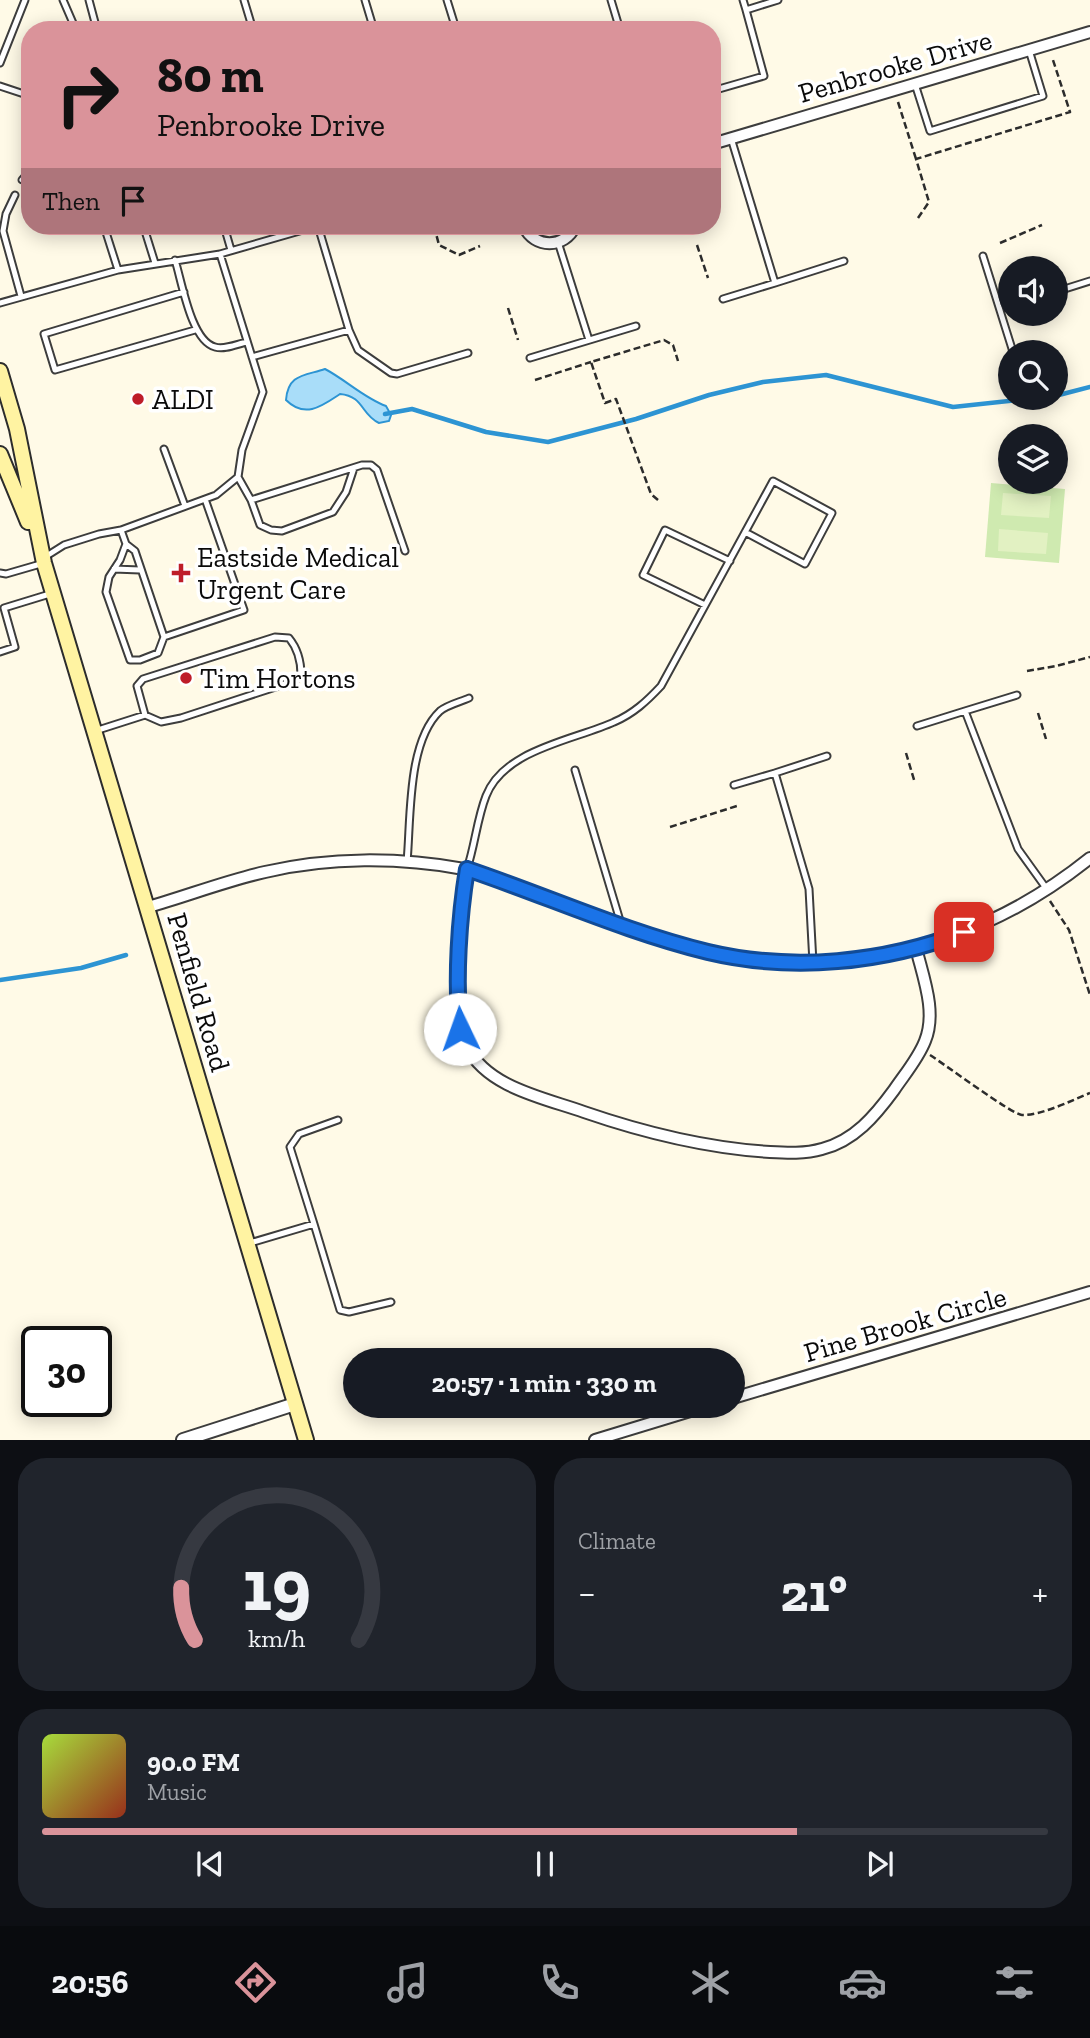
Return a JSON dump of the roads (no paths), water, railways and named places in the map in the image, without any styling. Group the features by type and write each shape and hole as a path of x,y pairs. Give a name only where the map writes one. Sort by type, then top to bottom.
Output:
{"main road":[{"name":"Penfield Road","path":"0,371 17,429 43,561"},
{"name":"Penfield Road","path":"0,454 53,593 306,1440"}],"street":[{"name":"Penbrooke Drive","path":"721,141 1090,32"},
{"path":"531,235 541,242 558,242 569,235"},
{"path":"148,907 265,872 330,862 407,862 467,869 711,953 774,962 852,960 916,948 985,924 1046,892 1090,858"},
{"path":"467,869 463,892 458,986 460,1029 467,1048 477,1063 496,1078 517,1088 628,1127 678,1139 758,1151 807,1152 840,1142 872,1119 921,1049 929,1026 930,1011 916,948"},
{"name":"Pine Brook Circle","path":"745,1394 1090,1292"},
{"path":"183,1440 295,1404"},
{"path":"595,1440 665,1418"},
{"path":"634,1427 638,1440"}],"lane":[{"path":"0,62 25,0"},
{"path":"63,0 72,21"},
{"path":"89,0 95,21"},
{"path":"244,0 250,21"},
{"path":"365,0 371,21"},
{"path":"447,0 454,21"},
{"path":"611,0 617,21"},
{"path":"721,88 764,76 743,0"},
{"path":"746,10 778,0"},
{"path":"915,84 930,131 1043,96 1029,50"},
{"path":"0,86 21,93"},
{"path":"731,138 775,283"},
{"path":"15,195 6,214 3,232 21,296"},
{"path":"107,235 118,270"},
{"path":"146,235 155,263"},
{"path":"227,235 232,250"},
{"path":"0,303 118,270 220,254 286,235"},
{"path":"321,235 349,330 358,350 391,373 397,374 468,353"},
{"path":"558,242 589,340"},
{"path":"220,254 262,392 242,450 238,477 251,500 260,525 282,531 333,512 340,505 354,468"},
{"path":"983,256 998,304"},
{"path":"175,260 195,330 206,343 217,348 247,341"},
{"path":"723,299 844,261"},
{"path":"1068,288 1090,281"},
{"path":"184,292 44,334 55,370 195,330"},
{"path":"530,358 636,326"},
{"path":"252,357 349,330"},
{"path":"164,449 185,506"},
{"path":"251,500 371,465 377,470 405,551"},
{"path":"0,573 6,575 43,561 64,545 121,530 216,495 238,477"},
{"path":"467,869 486,794 506,768 541,747 615,722 642,707 661,686 773,481 832,513 805,564 746,532"},
{"path":"164,637 244,610 205,499"},
{"path":"121,530 126,544 135,551 164,637 158,653 140,660 130,660 106,592 109,577 126,544"},
{"path":"705,605 643,575 665,530 730,561"},
{"path":"114,569 140,570"},
{"path":"0,652 15,648 4,608 53,593"},
{"path":"95,731 145,715 161,722 181,718 294,681 301,675 295,645 289,638 275,637 142,679 137,686 145,715"},
{"path":"917,726 1017,695"},
{"path":"407,862 413,780 420,747 428,726 441,710 469,698"},
{"path":"965,711 1018,849 1046,892"},
{"path":"734,785 827,756"},
{"path":"575,770 621,924"},
{"path":"775,773 809,889 813,962"},
{"path":"338,1119 299,1134 290,1147 340,1310 349,1312 391,1302"},
{"path":"247,1244 314,1224"}],"water":[{"path":"325,369 386,406 391,415 389,421 379,423 373,420 354,398 348,395 340,394 307,410 293,406 286,400 290,385 298,377"}],"waterway":[{"path":"385,414 412,409 486,432 548,442 636,419 709,395 763,382 826,375 953,407 998,402"},
{"path":"1068,393 1090,387"},
{"path":"0,980 81,968 126,955"}],"place":[{"name":"ALDI","path":"138,399"},
{"name":"Eastside Medical Urgent Care","path":"181,573"},
{"name":"Tim Hortons","path":"186,678"}]}
